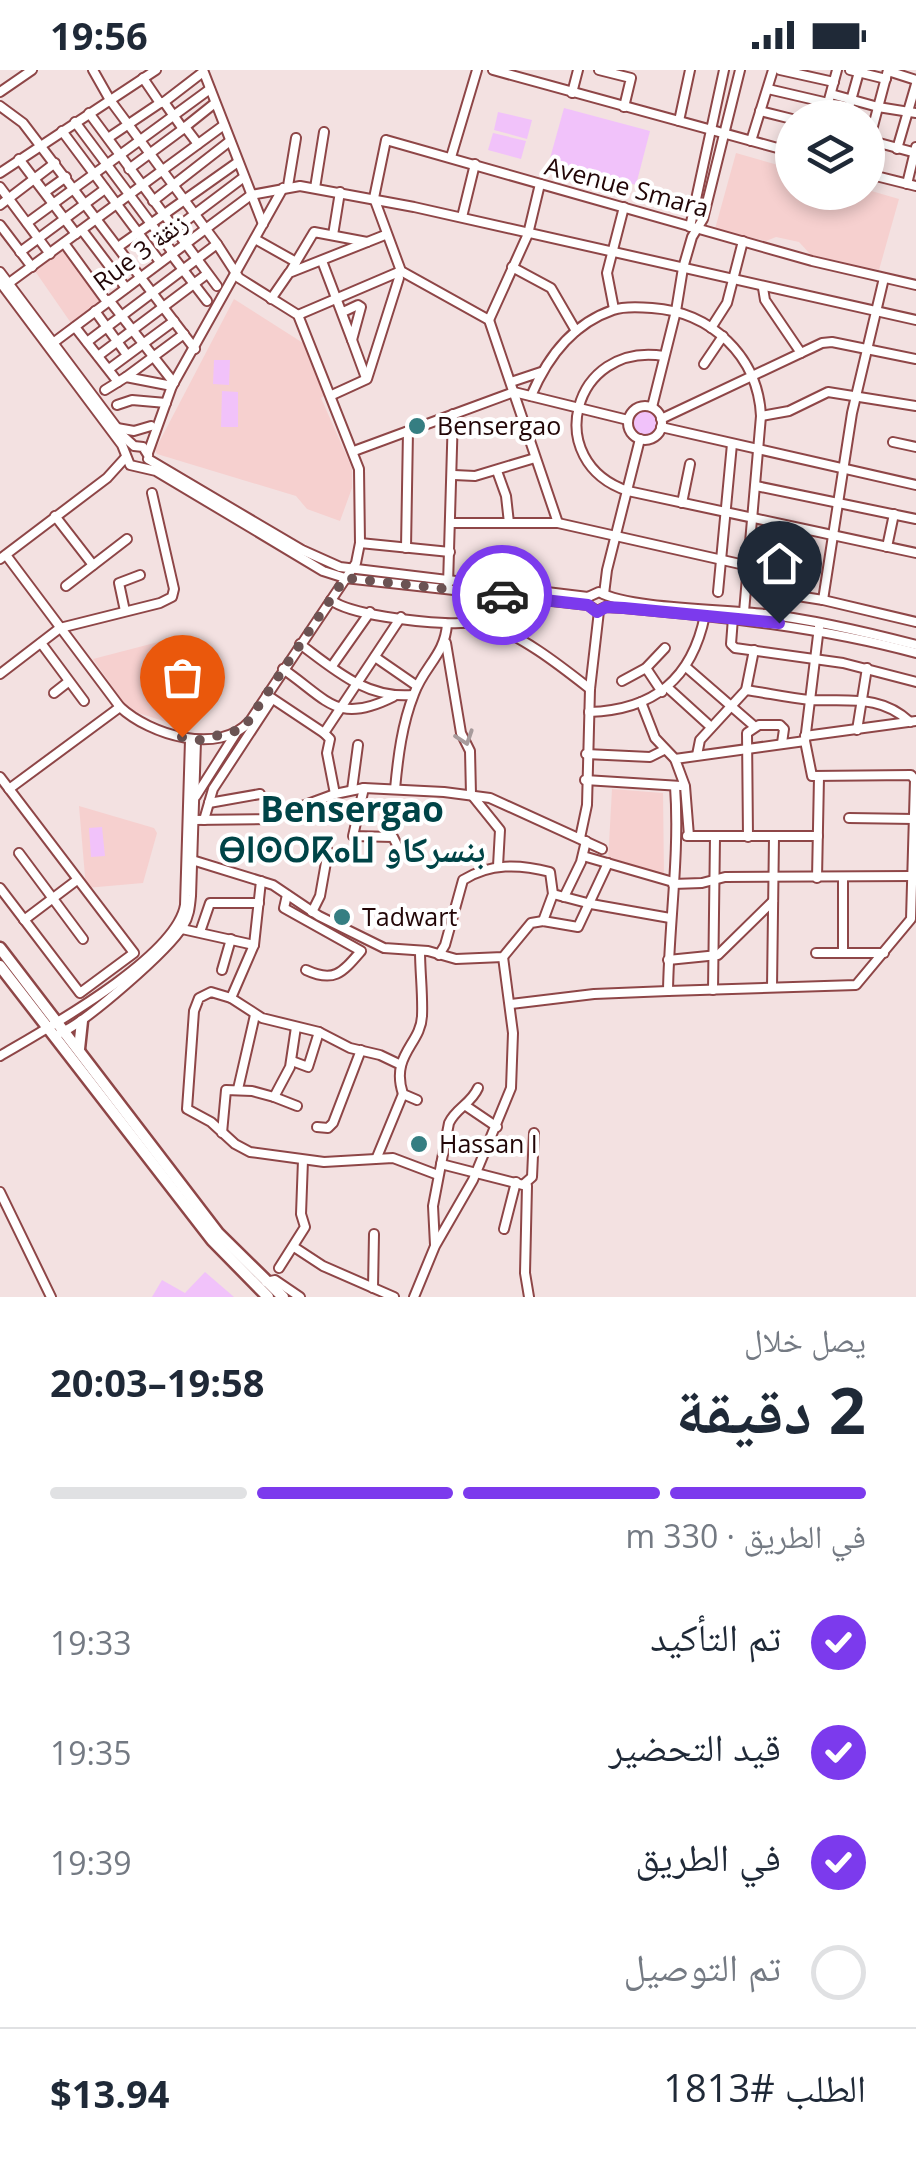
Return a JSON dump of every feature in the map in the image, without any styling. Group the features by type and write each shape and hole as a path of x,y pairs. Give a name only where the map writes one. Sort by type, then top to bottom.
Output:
{"main road":[{"path":"0,948 49,1030"},
{"path":"0,966 212,1240 268,1297"},
{"path":"79,1050 82,1021"},
{"path":"49,1030 64,1032 218,1233 283,1297"}],"street":[{"path":"0,92 32,70"},
{"path":"93,70 110,100 244,283 298,315 354,451 361,484 360,543 352,568 283,669 213,789 204,820"},
{"path":"0,173 156,70"},
{"path":"451,158 478,70"},
{"path":"492,70 519,74 572,93 775,148"},
{"path":"572,93 578,70"},
{"path":"602,70 632,74 624,106"},
{"path":"679,120 690,70"},
{"path":"692,237 690,224 724,70"},
{"path":"740,70 700,227 692,237 683,268 652,407 661,423 732,444 916,485"},
{"path":"750,141 772,70"},
{"path":"780,70 834,82"},
{"path":"830,99 837,70"},
{"path":"108,138 203,71 262,224"},
{"path":"768,88 851,100 854,71 888,73 916,82 912,112 897,148"},
{"path":"880,100 888,73"},
{"path":"143,78 198,144"},
{"path":"27,224 210,89"},
{"path":"129,169 216,103"},
{"path":"0,106 23,122 194,348"},
{"path":"885,109 912,112"},
{"path":"760,111 775,115"},
{"path":"90,113 217,286"},
{"path":"75,122 207,301"},
{"path":"4,283 32,267 224,125"},
{"path":"62,131 160,262"},
{"path":"315,188 324,132"},
{"path":"236,734 193,740 138,720 120,706 3,557 107,478 155,422 235,272 286,187 296,138"},
{"name":"Avenue Smara","path":"374,198 386,140 743,241 916,285"},
{"path":"153,201 230,141"},
{"path":"885,146 915,151 911,185 885,178"},
{"path":"4,201 34,178 60,170 80,156"},
{"path":"20,159 65,219 94,246 126,288"},
{"path":"118,247 238,162"},
{"path":"462,217 475,164"},
{"path":"45,192 60,170"},
{"path":"175,229 244,177"},
{"path":"488,320 528,234 540,184"},
{"path":"0,187 4,201 18,212 50,254"},
{"path":"251,195 286,187 374,198 916,320"},
{"path":"20,252 105,189"},
{"path":"333,235 340,192"},
{"name":"Rue 3 زنقة","path":"54,342 251,195"},
{"path":"332,396 367,379 399,278 374,198"},
{"path":"614,310 606,278 624,206"},
{"path":"18,212 1,228 32,267"},
{"path":"108,234 128,220"},
{"path":"271,299 311,234 367,242"},
{"path":"289,274 385,234"},
{"path":"0,246 9,238"},
{"path":"255,239 296,262"},
{"path":"711,328 724,309 743,241"},
{"path":"64,244 173,384"},
{"path":"88,342 217,244"},
{"path":"76,260 94,246"},
{"path":"130,262 150,248"},
{"path":"87,274 105,260"},
{"path":"322,261 367,379"},
{"path":"512,268 551,288 576,331"},
{"path":"0,272 126,455 146,459 318,558 448,585"},
{"path":"298,315 400,272"},
{"path":"400,272 488,320 558,524"},
{"path":"96,288 114,273"},
{"path":"98,356 208,274"},
{"path":"823,600 856,395 884,278"},
{"path":"4,283 54,342 116,428 146,459 323,571 345,578 448,585 820,626"},
{"path":"763,288 766,300 801,353"},
{"path":"343,312 362,307 352,340"},
{"path":"531,396 560,345 576,331 614,310 644,307 676,311 723,336 753,376 762,416 744,612"},
{"path":"95,311 139,367"},
{"path":"109,370 174,320"},
{"path":"76,327 109,370 122,379 173,384"},
{"path":"105,390 184,334"},
{"path":"704,364 723,336"},
{"path":"652,407 640,406 628,420 629,430 640,439 656,436 661,423 828,342 916,359"},
{"path":"664,356 633,354 608,365 589,384 577,408 578,440 582,454 602,479 628,492 916,553"},
{"path":"354,451 453,414 542,372"},
{"path":"512,387 531,396 628,420"},
{"path":"762,416 789,411 822,392 916,406"},
{"path":"117,405 132,400 166,403"},
{"path":"448,585 453,414"},
{"path":"116,428 134,431 155,422"},
{"path":"146,459 155,422"},
{"path":"406,548 408,431"},
{"path":"564,897 582,856 597,602 640,439"},
{"path":"893,442 916,447"},
{"path":"718,592 732,444"},
{"path":"454,475 475,476 536,458"},
{"path":"682,502 690,464"},
{"path":"497,470 509,522"},
{"path":"756,486 916,519"},
{"path":"0,674 60,628 160,603 174,594 152,493"},
{"path":"887,547 894,514"},
{"path":"55,516 93,565"},
{"path":"451,523 558,524 749,566"},
{"path":"66,586 127,539"},
{"path":"360,543 450,552"},
{"path":"125,612 119,582 140,576"},
{"path":"747,588 823,600 916,622"},
{"path":"330,600 342,607 401,618 447,624 482,623 502,629 590,689"},
{"path":"597,602 744,612 916,649"},
{"path":"332,666 370,612"},
{"path":"589,712 622,709 664,689 686,667 700,639 704,615"},
{"path":"324,732 401,618"},
{"path":"733,618 732,647 815,658 916,682"},
{"path":"447,624 446,643 461,734 470,752 471,794 500,830 498,866"},
{"path":"511,1004 594,994 856,985 911,919 915,780 910,776 810,774 805,738 820,626"},
{"path":"41,643 84,701"},
{"path":"395,788 398,756 415,691 446,643"},
{"path":"300,644 357,683 394,697"},
{"path":"622,681 646,668 665,648"},
{"path":"697,755 700,740 746,690 754,650"},
{"path":"374,656 415,691"},
{"path":"686,667 754,726"},
{"path":"646,668 664,689 711,727"},
{"path":"857,730 867,668"},
{"path":"283,669 340,709 352,712 415,691"},
{"path":"54,693 68,682"},
{"path":"746,690 810,700 861,699 890,707 913,722"},
{"path":"270,697 330,739 327,753 335,794"},
{"path":"194,800 236,734 270,697"},
{"path":"641,702 655,738 675,759 690,836"},
{"path":"10,789 120,706"},
{"path":"675,759 913,722"},
{"path":"748,837 747,732 754,726 780,725 784,729 782,744"},
{"path":"64,1032 82,1021 182,929 190,908 193,740"},
{"path":"0,1056 87,1005 141,962 177,926 183,914 193,740"},
{"path":"352,790 358,745"},
{"path":"586,754 650,757 664,750"},
{"path":"0,777 141,962"},
{"path":"818,878 819,777"},
{"path":"585,780 680,786"},
{"path":"668,991 680,786"},
{"path":"364,788 353,836 393,838 402,853"},
{"path":"193,820 267,819 335,794 364,788 395,788 471,794 503,803 602,848"},
{"path":"209,803 260,794"},
{"path":"849,818 914,819"},
{"path":"678,837 818,836"},
{"path":"713,990 715,837"},
{"path":"772,987 774,837"},
{"path":"312,912 320,896 328,852"},
{"path":"19,853 83,939"},
{"path":"582,856 673,883 712,882 725,877 912,876"},
{"path":"192,860 261,881 367,942 392,951 420,950 465,960 502,957 527,925 543,921 576,928 608,864"},
{"path":"439,955 462,880 478,871 498,866 550,872 552,894 543,921"},
{"path":"843,878 843,952"},
{"path":"24,920 76,880"},
{"path":"231,998 254,945 261,881"},
{"path":"0,888 80,993 134,953"},
{"path":"552,894 670,918"},
{"path":"287,895 284,908 361,951"},
{"path":"668,960 712,958 772,901"},
{"path":"200,932 210,903 259,903"},
{"path":"182,929 254,945"},
{"path":"222,970 231,939"},
{"path":"306,970 323,978 332,977 367,942"},
{"path":"377,1157 403,1094 402,1065 422,1020 420,950"},
{"path":"816,953 884,952"},
{"path":"429,1297 415,1294 435,1246 497,1127 514,1072 511,1004 502,957"},
{"path":"402,1065 318,1032 255,1015 231,998 211,992 196,1002 188,1064 188,1111 211,1122 250,1152 335,1162 377,1157 400,1160 438,1175"},
{"path":"238,1089 255,1015"},
{"path":"274,1097 292,1061 296,1027"},
{"path":"292,1061 308,1067 318,1032"},
{"path":"316,1128 328,1128 333,1123 362,1050"},
{"path":"435,1246 433,1206 449,1123 478,1088"},
{"path":"222,1132 224,1093 230,1089 274,1097 297,1106"},
{"path":"403,1094 417,1100"},
{"path":"466,1106 497,1127"},
{"path":"504,1229 520,1183 532,1177 534,1133"},
{"path":"280,1268 306,1227 301,1214 304,1160"},
{"path":"441,1164 520,1183 529,1194 525,1273 529,1297"},
{"path":"0,1192 51,1297"},
{"path":"374,1234 374,1288"},
{"path":"294,1247 322,1266 394,1297"},
{"path":"265,1282 274,1280 300,1297"}],"shaded area":[{"path":"564,108 650,131 636,185 549,162"},
{"path":"498,112 532,120 527,139 494,130"},
{"path":"493,133 526,141 521,159 488,150"},
{"path":"736,153 775,164 775,210 885,210 885,195 899,199 879,270 811,255 799,242 776,237 766,241 715,229"},
{"path":"66,249 103,299 71,323 35,271"},
{"path":"234,299 303,343 324,396 321,398 352,468 352,488 340,521 307,509 296,496 157,454 155,450"},
{"path":"214,360 230,360 229,385 213,384"},
{"path":"222,391 238,392 238,427 221,427"},
{"path":"644,409 653,413 657,422 653,431 644,435 635,431 631,422 635,413"},
{"path":"166,640 179,726 129,710 93,659"},
{"path":"612,789 663,793 664,877 608,862"},
{"path":"79,806 154,828 157,833 143,883 86,888"},
{"path":"102,827 105,856 91,857 89,828"},
{"path":"205,1272 234,1297 152,1297 162,1280 185,1293"}],"way so far":[{"path":"182,737 200,740 236,734 243,729 345,578 502,595"}],"place":[{"name":"Bensergao","path":"417,426"},
{"name":"Tadwart","path":"342,917"},
{"name":"Hassan I","path":"419,1144"}],"district":[{"name":"Bensergao ⴱⵏⵙⵔⴽⴰⵡ بنسركاو","path":"352,830"}],"route":[{"path":"502,595 588,605 597,612 606,607 624,608 779,623"}]}
